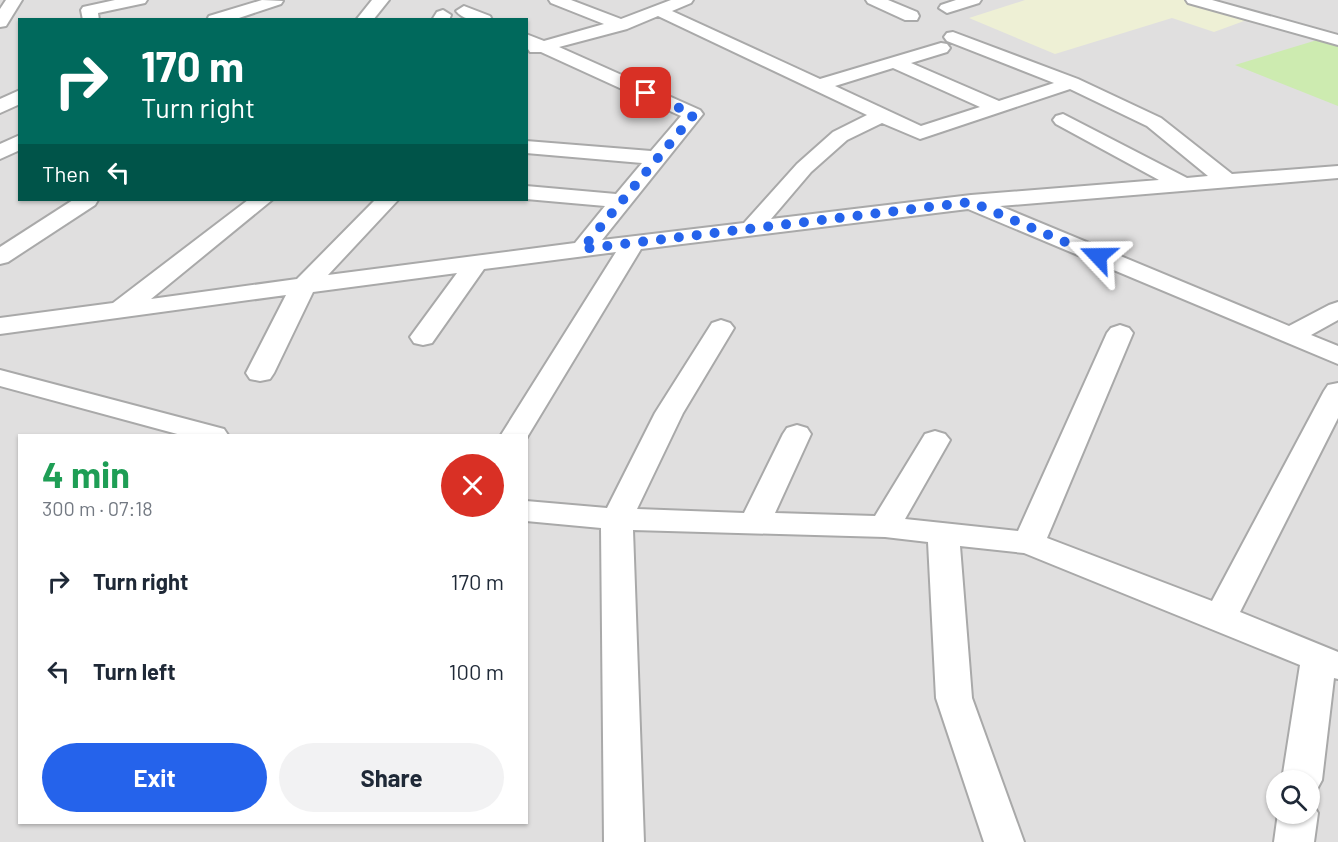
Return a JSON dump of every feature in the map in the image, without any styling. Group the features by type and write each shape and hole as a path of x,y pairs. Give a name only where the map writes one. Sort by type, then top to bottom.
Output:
{"street":[{"path":"14,0 2,21 18,29"},
{"path":"91,18 89,9 139,0"},
{"path":"366,18 381,0"},
{"path":"557,0 621,25"},
{"path":"874,0 910,16"},
{"path":"947,8 973,0"},
{"path":"1194,0 1338,40"},
{"path":"221,18 275,1"},
{"path":"531,45 621,25 673,3 819,85 920,133 1071,83"},
{"path":"464,10 480,18"},
{"path":"819,85 894,62 947,42 1071,83 1154,122 1227,181"},
{"path":"531,45 693,114 582,249"},
{"path":"894,62 997,107"},
{"path":"0,107 18,97"},
{"path":"751,229 811,161 840,136 882,115"},
{"path":"1063,120 1182,184"},
{"path":"0,153 18,142"},
{"path":"528,147 658,158"},
{"path":"0,326 475,265 582,249 971,202 1338,172"},
{"path":"528,192 621,201"},
{"path":"0,257 85,201"},
{"path":"120,310 260,201"},
{"path":"260,373 303,287 386,201"},
{"path":"971,202 1338,356"},
{"path":"516,434 633,243"},
{"path":"423,337 475,265"},
{"path":"1290,336 1338,310"},
{"path":"624,842 617,519 669,413 721,328"},
{"path":"1029,543 1120,333"},
{"path":"0,378 210,434"},
{"path":"1220,617 1338,391"},
{"path":"754,524 797,434"},
{"path":"885,526 935,440"},
{"path":"528,511 617,519 885,526 1029,543 1329,662 1304,770"},
{"path":"943,533 954,698 1004,842"},
{"path":"1294,842 1296,824"}],"shaded area":[{"path":"0,0 1338,0 1338,842 0,842"}],"green space":[{"path":"1025,0 1194,0 1255,17 1214,32 1172,18 1055,54 969,18"},
{"path":"1327,37 1338,40 1338,106 1235,65"}],"route":[{"path":"646,93 693,114 692,117 582,249 971,202 1098,256"}]}
